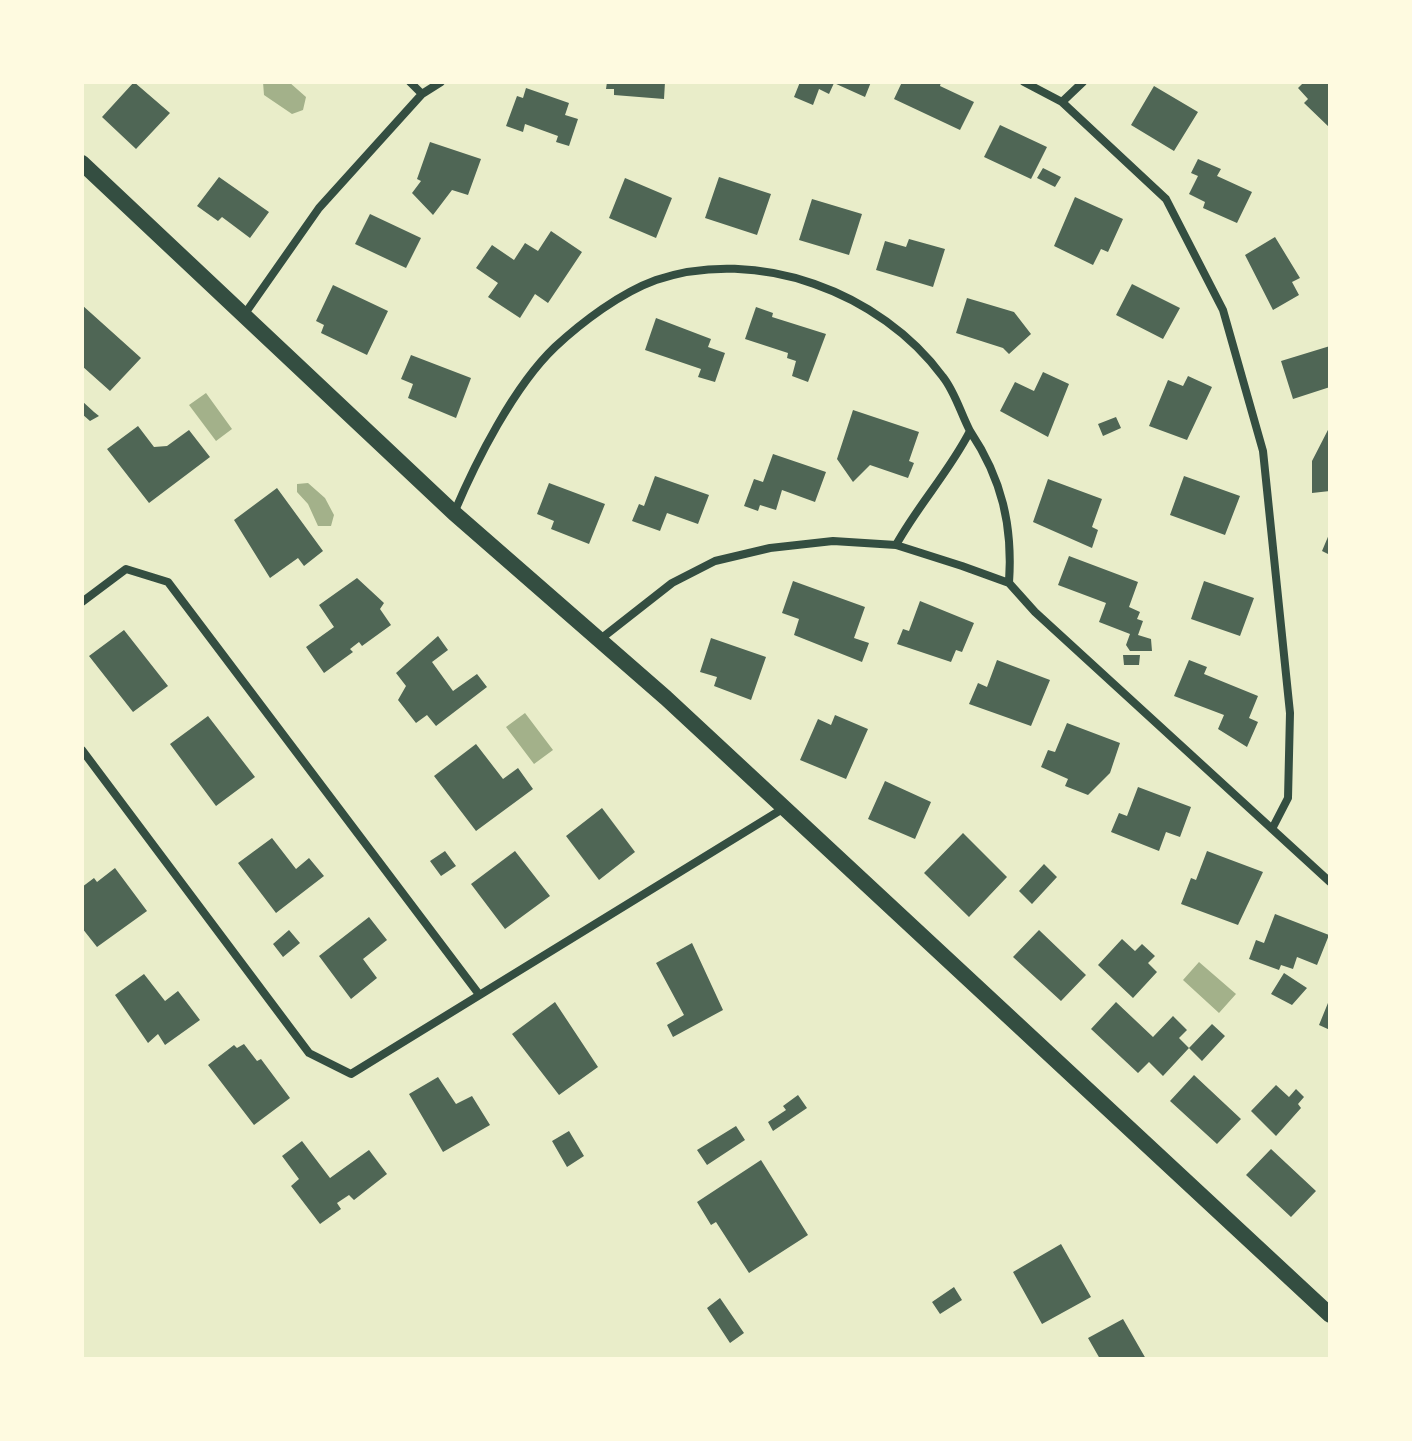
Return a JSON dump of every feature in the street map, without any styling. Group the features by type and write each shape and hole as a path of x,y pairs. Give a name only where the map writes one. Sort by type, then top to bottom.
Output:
{"main road":[{"path":"82,163 454,513 785,807 1330,1315"}],"street":[{"path":"410,82 422,94"},
{"path":"244,316 319,208 422,94 441,82"},
{"path":"1024,82 1062,102 1166,199 1223,310 1263,451 1290,713 1288,798 1272,829"},
{"path":"1062,102 1083,82"},
{"path":"454,513 467,482 514,400 553,349 598,313 655,281 718,269 775,273 845,294 900,332 944,377 970,431 993,465 1012,542 1009,583"},
{"path":"896,545 953,463 970,431"},
{"path":"598,641 672,583 715,561 770,548 833,541 896,545 1009,583 1035,612 1330,882"},
{"path":"82,602 126,569 168,582 478,993"},
{"path":"82,750 309,1053 351,1074 478,993 785,807"}],"shaded area":[{"path":"263,82 289,82 306,97 303,110 292,114 264,95"},
{"path":"206,393 232,429 216,441 189,405"},
{"path":"308,483 325,498 334,515 331,526 318,526 308,504 297,492 297,484"},
{"path":"525,713 553,750 534,764 506,727"},
{"path":"1199,962 1236,994 1219,1013 1183,980"}],"building":[{"path":"134,82 170,113 136,149 102,117"},
{"path":"607,82 665,82 664,99 614,95 614,89 606,89"},
{"path":"800,82 871,82 865,97 834,83 829,94 819,89 813,105 794,97"},
{"path":"902,82 941,82 940,86 974,102 960,130 894,99"},
{"path":"1304,82 1330,82 1330,128 1304,103 1308,99 1298,88"},
{"path":"1154,86 1198,112 1174,151 1131,125"},
{"path":"526,88 569,103 565,115 578,119 569,146 556,142 558,136 525,124 523,132 506,126 517,96 523,98"},
{"path":"1000,125 1047,147 1031,179 984,157"},
{"path":"430,142 481,159 468,195 452,190 433,215 412,193 421,181 417,179"},
{"path":"1198,159 1221,169 1217,176 1252,192 1237,223 1203,208 1205,202 1189,194 1198,176 1191,173"},
{"path":"1043,168 1061,177 1055,187 1037,178"},
{"path":"219,177 269,212 250,238 222,217 218,221 197,206"},
{"path":"719,177 771,194 757,235 705,218"},
{"path":"625,178 672,198 656,238 609,218"},
{"path":"1075,197 1123,219 1108,252 1101,249 1093,265 1054,246"},
{"path":"812,199 862,214 849,255 799,240"},
{"path":"370,214 421,238 406,268 355,244"},
{"path":"551,231 582,252 548,303 535,294 520,318 488,297 498,283 476,268 492,245 514,260 525,243 538,251"},
{"path":"1275,237 1300,278 1292,282 1299,295 1273,310 1245,255"},
{"path":"909,239 945,249 933,287 876,270 885,241 906,247"},
{"path":"1132,284 1180,308 1163,339 1116,315"},
{"path":"333,285 388,311 367,355 321,333 324,325 316,321"},
{"path":"967,298 1014,312 1031,334 1009,354 1003,348 956,333"},
{"path":"82,305 141,358 110,391 82,366"},
{"path":"756,307 773,313 772,317 826,334 808,382 792,376 796,361 787,358 788,353 745,339"},
{"path":"656,318 711,339 708,347 725,353 715,382 698,377 701,369 645,350"},
{"path":"1330,346 1330,387 1293,399 1281,361"},
{"path":"411,355 471,378 456,418 408,398 413,384 401,379"},
{"path":"1043,372 1069,384 1048,437 1000,411 1015,382 1034,391"},
{"path":"1188,376 1212,387 1187,440 1149,426 1168,380 1183,386"},
{"path":"82,401 99,416 90,421 82,414"},
{"path":"853,410 919,432 909,461 914,463 908,478 870,465 853,482 837,459"},
{"path":"1116,417 1121,428 1103,436 1098,424"},
{"path":"138,426 154,447 167,446 189,430 210,457 149,503 107,449"},
{"path":"1330,426 1330,491 1312,493 1312,461"},
{"path":"773,454 826,472 815,502 782,490 776,510 760,505 758,511 744,506 754,479 763,482"},
{"path":"655,476 709,495 698,524 667,513 660,531 632,521 639,504 644,506"},
{"path":"1184,476 1240,496 1225,535 1170,515"},
{"path":"1048,479 1102,499 1092,527 1098,530 1092,548 1033,522"},
{"path":"549,483 605,504 589,544 551,529 554,521 537,514"},
{"path":"277,488 323,551 304,566 298,558 270,578 234,520"},
{"path":"1330,532 1330,555 1322,551"},
{"path":"1069,556 1138,582 1129,607 1140,612 1137,619 1143,621 1138,635 1151,639 1152,651 1130,651 1126,645 1130,634 1099,622 1106,603 1058,585"},
{"path":"357,578 384,603 380,609 391,625 362,646 359,642 350,649 353,652 324,673 306,647 334,627 319,605"},
{"path":"793,581 865,607 854,638 869,643 862,662 794,635 799,619 782,613"},
{"path":"1204,581 1254,598 1240,636 1191,619"},
{"path":"920,601 974,623 962,652 956,650 951,662 897,644 903,629 909,631"},
{"path":"124,630 168,686 133,712 89,656"},
{"path":"438,636 448,650 432,662 453,691 477,674 487,687 436,726 427,715 416,723 398,700 406,686 396,673"},
{"path":"711,638 766,657 751,700 714,686 717,677 700,672"},
{"path":"1123,655 1140,655 1139,665 1124,665"},
{"path":"997,660 1050,680 1031,726 969,704 978,683 987,687"},
{"path":"1189,660 1207,667 1204,674 1258,696 1249,718 1258,722 1247,747 1218,729 1224,715 1174,696"},
{"path":"835,715 868,729 846,779 800,760 818,719 831,725"},
{"path":"208,716 255,777 216,806 170,744"},
{"path":"1067,723 1120,743 1110,773 1088,795 1065,786 1068,779 1041,767 1048,750 1055,752"},
{"path":"476,744 503,779 518,768 533,789 476,831 434,776"},
{"path":"885,781 931,802 915,839 868,819"},
{"path":"1138,787 1191,807 1180,837 1166,832 1159,851 1111,832 1119,813 1127,816"},
{"path":"602,808 635,852 599,880 566,836"},
{"path":"963,833 1007,877 969,917 924,873"},
{"path":"272,838 296,869 309,858 324,876 276,913 238,863"},
{"path":"445,851 456,866 441,876 430,861"},
{"path":"515,851 550,896 505,929 471,884"},
{"path":"1207,851 1263,872 1238,925 1181,904 1191,878 1196,880"},
{"path":"1044,864 1057,877 1032,904 1019,891"},
{"path":"115,868 147,911 97,947 82,928 82,887 94,878 97,882"},
{"path":"1275,914 1329,935 1317,965 1297,957 1293,969 1281,965 1279,970 1249,959 1256,940 1264,943"},
{"path":"369,917 387,940 363,959 377,978 351,999 319,956"},
{"path":"289,930 300,943 283,957 273,944"},
{"path":"1039,930 1086,975 1061,1001 1013,957"},
{"path":"1122,939 1135,951 1142,944 1155,956 1148,963 1157,972 1133,998 1098,965"},
{"path":"692,943 723,1010 673,1037 667,1025 684,1015 656,963"},
{"path":"1284,973 1307,988 1292,1005 1271,994"},
{"path":"144,974 165,1001 178,991 200,1020 165,1045 158,1034 148,1043 115,995"},
{"path":"1330,998 1330,1030 1319,1025"},
{"path":"555,1002 598,1067 559,1095 512,1034"},
{"path":"1116,1002 1153,1037 1173,1016 1187,1030 1179,1038 1189,1048 1163,1076 1149,1062 1138,1073 1091,1029"},
{"path":"1212,1024 1225,1036 1202,1061 1189,1048"},
{"path":"244,1044 257,1061 261,1059 290,1098 254,1125 208,1065 234,1045 237,1048"},
{"path":"1194,1075 1241,1119 1217,1144 1170,1101"},
{"path":"438,1077 456,1104 472,1096 490,1125 443,1152 409,1094"},
{"path":"1276,1085 1289,1097 1296,1089 1304,1097 1298,1104 1301,1108 1276,1136 1251,1111"},
{"path":"798,1095 807,1108 773,1131 768,1122 786,1110 783,1106"},
{"path":"736,1126 745,1140 707,1165 697,1150"},
{"path":"569,1131 584,1156 567,1167 552,1141"},
{"path":"302,1141 330,1178 369,1150 387,1174 354,1200 349,1195 337,1203 341,1209 320,1224 291,1186 299,1179 282,1156"},
{"path":"1271,1149 1316,1191 1291,1217 1246,1175"},
{"path":"761,1160 808,1235 749,1273 716,1222 711,1225 697,1202"},
{"path":"1061,1244 1091,1297 1042,1324 1013,1272"},
{"path":"954,1287 962,1300 940,1314 932,1302"},
{"path":"720,1298 744,1333 730,1343 707,1308"},
{"path":"1123,1319 1146,1359 1100,1359 1088,1338"}]}
